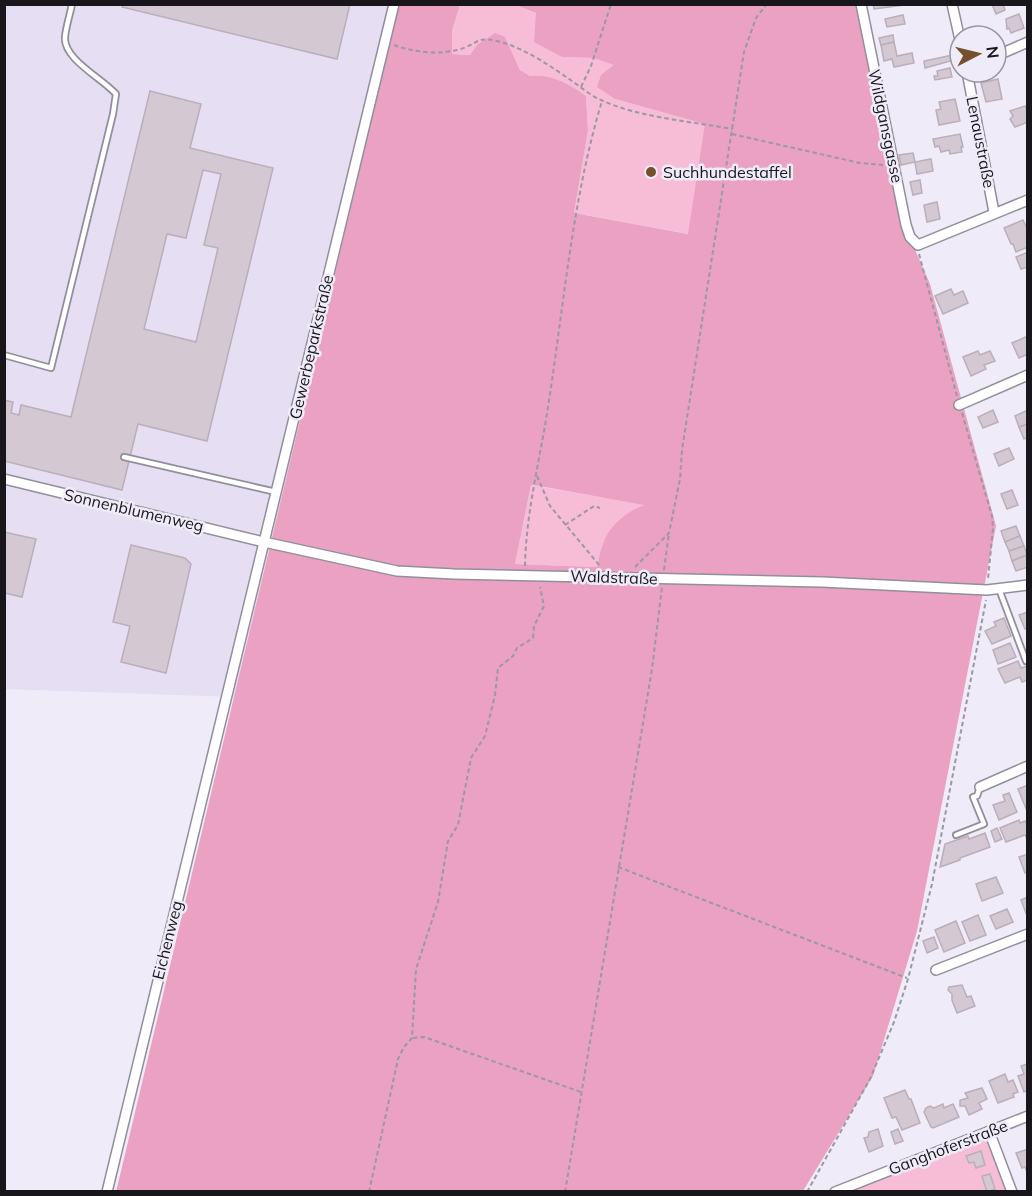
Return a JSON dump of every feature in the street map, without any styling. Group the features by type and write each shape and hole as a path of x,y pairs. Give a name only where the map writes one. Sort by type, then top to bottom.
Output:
{"street":[{"name":"Gewerbeparkstraße","path":"228,689 394,4"},
{"name":"Wildgansgasse","path":"861,4 910,237 918,245"},
{"path":"952,4 956,24"},
{"path":"1008,51 1028,42"},
{"name":"Lenaustraße","path":"969,84 994,212"},
{"path":"918,245 1028,200"},
{"path":"959,405 1028,375"},
{"name":"Sonnenblumenweg","path":"4,478 264,542"},
{"name":"Waldstraße","path":"264,542 397,570 454,574 822,582 987,590 1028,585"},
{"name":"Eichenweg","path":"107,1191 228,689"},
{"path":"980,787 1028,766"},
{"path":"936,970 1028,933"},
{"name":"Ganghoferstraße","path":"835,1191 1028,1116"},
{"path":"989,1131 1012,1191"}],"lane":[{"path":"4,355 51,368 113,114 116,94 68,52 65,38 72,4"},
{"path":"124,457 276,492"},
{"path":"999,589 1026,661"},
{"path":"956,835 984,824 973,797 977,796 980,787"}],"path":[{"path":"581,87 591,66 611,4"},
{"path":"565,1191 652,669 669,533 680,479 682,450 744,52 756,18 767,4"},
{"path":"385,42 404,48 434,52 459,50 480,39 498,42 518,48 602,101 635,111 733,129"},
{"path":"525,574 527,520 591,139 602,101"},
{"path":"732,134 860,163 895,165"},
{"path":"807,1191 870,1079 894,1022 908,979 932,884 987,590 993,528 992,516 959,405 918,245"},
{"path":"536,475 550,506 582,541 600,566 604,577"},
{"path":"565,525 594,506 600,508"},
{"path":"624,578 669,533"},
{"path":"369,1191 398,1059 412,1038 416,969 438,903 448,841 458,825 471,758 485,735 495,695 498,668 513,656 517,648 533,638 534,626 544,606 538,575"},
{"path":"618,867 908,979"},
{"path":"412,1038 424,1037 581,1092"}],"shaded area":[{"path":"5,5 399,5 234,697 5,689"},
{"path":"399,5 460,5 452,31 452,54 470,55 477,45 495,33 505,37 520,70 530,76 545,76 559,80 586,96 588,131 574,213 688,234 705,124 615,99 597,87 601,75 614,65 593,58 562,57 534,42 536,13 515,5 866,5 913,245 930,284 996,526 917,931 873,1076 803,1191 116,1192","holes":["531,485 644,505 614,525 606,537 597,567 515,564"]},
{"path":"460,5 515,5 536,13 562,57 593,58 615,65 615,99 706,124 689,234 574,213 588,131 586,96 560,80 545,76 530,76 520,70 505,37 477,45 470,55 452,54 452,31"},
{"path":"531,485 647,505 604,541 597,567 515,564"},
{"path":"988,1138 1009,1192 850,1192"}],"building":[{"path":"123,4 350,4 337,59 122,7"},
{"path":"873,4 904,4 904,5 874,9"},
{"path":"992,4 1003,4 1005,10 996,14"},
{"path":"1019,14 1024,28 1011,33 1006,19"},
{"path":"903,15 905,24 887,27 885,19"},
{"path":"893,35 894,42 881,45 879,38"},
{"path":"894,42 897,56 912,53 914,63 894,67 892,59 884,61 881,45"},
{"path":"948,56 948,62 925,68 924,61"},
{"path":"948,68 948,78 935,80 934,76 938,76 937,71"},
{"path":"981,84 999,84 1002,99 986,102"},
{"path":"150,91 201,104 190,148 273,168 207,441 138,424 122,490 4,461 4,400 13,402 11,413 19,415 21,405 71,417","holes":["203,170 221,174 204,245 218,248 196,342 144,329 167,234 186,238"]},
{"path":"955,99 960,121 939,125 936,110 941,109 939,102"},
{"path":"1025,106 1028,112 1028,122 1015,127 1010,119 1013,116 1010,111"},
{"path":"960,134 962,152 950,154 949,150 941,152 939,146 935,147 933,139"},
{"path":"913,153 915,162 901,165 899,155"},
{"path":"931,159 933,171 917,174 915,162"},
{"path":"920,180 922,193 913,195 910,182"},
{"path":"937,202 940,219 927,222 924,205"},
{"path":"1023,220 1028,230 1028,247 1016,252 1004,228"},
{"path":"1028,252 1028,267 1021,269 1016,257"},
{"path":"951,289 954,295 963,291 968,303 943,314 935,296"},
{"path":"1028,336 1028,354 1019,358 1012,343"},
{"path":"978,351 980,355 990,351 995,361 984,365 986,369 971,376 963,357"},
{"path":"993,410 998,422 983,428 978,417"},
{"path":"1028,410 1028,424 1019,427 1015,416"},
{"path":"1028,424 1028,437 1024,439 1019,427"},
{"path":"1009,448 1014,459 999,466 994,454"},
{"path":"1012,490 1018,505 1007,509 1001,494"},
{"path":"1016,526 1020,536 1005,542 1001,531"},
{"path":"4,532 36,539 22,597 4,593"},
{"path":"1020,536 1024,546 1009,551 1005,542"},
{"path":"131,545 185,558 191,564 166,673 121,662 130,626 113,622"},
{"path":"1024,546 1027,555 1012,561 1009,551"},
{"path":"1027,555 1028,567 1016,571 1012,561"},
{"path":"1028,612 1028,628 1025,629 1019,615"},
{"path":"1004,618 1011,636 992,644 985,631 996,626 994,622"},
{"path":"1010,643 1016,657 998,664 993,650"},
{"path":"1018,661 1021,668 1028,666 1028,680 1022,682 1020,677 1005,683 998,669"},
{"path":"1028,785 1028,810 1027,811 1018,789"},
{"path":"1009,793 1017,812 999,820 993,805 1005,801 1003,795"},
{"path":"1019,820 1020,823 1025,821 1028,826 1028,841 1025,835 1006,842 1000,828"},
{"path":"997,828 1002,839 995,842 991,831"},
{"path":"985,833 990,847 940,867 945,844"},
{"path":"1028,854 1028,872 1025,873 1019,857"},
{"path":"996,877 1003,893 982,901 976,884"},
{"path":"1028,897 1028,916 1027,916 1021,900"},
{"path":"1007,909 1013,922 996,929 990,916"},
{"path":"978,915 986,935 970,941 962,922"},
{"path":"956,921 965,943 944,952 935,930"},
{"path":"934,937 938,948 927,953 923,941"},
{"path":"962,985 967,997 971,996 975,1006 957,1013 952,994 948,990 949,987"},
{"path":"1027,1064 1028,1090 1024,1092 1018,1076 1024,1074 1021,1066"},
{"path":"1005,1074 1008,1082 1013,1080 1018,1092 1013,1094 1014,1097 998,1103 989,1081"},
{"path":"982,1088 987,1099 979,1103 982,1109 969,1115 965,1106 960,1106 960,1100 968,1098 965,1093"},
{"path":"905,1090 920,1123 902,1130 896,1117 892,1118 884,1098"},
{"path":"943,1104 944,1108 953,1104 959,1117 933,1128 924,1112 930,1106 934,1108"},
{"path":"878,1129 883,1146 869,1152 864,1138 868,1137 869,1132"},
{"path":"898,1129 903,1141 895,1144 891,1132"},
{"path":"1028,1149 1028,1175 1025,1167 1022,1168 1016,1153"},
{"path":"981,1151 985,1165 976,1168 974,1162 969,1163 966,1156"},
{"path":"990,1174 995,1189 987,1192 982,1176"}],"place":[{"name":"Suchhundestaffel","path":"651,172"}]}
